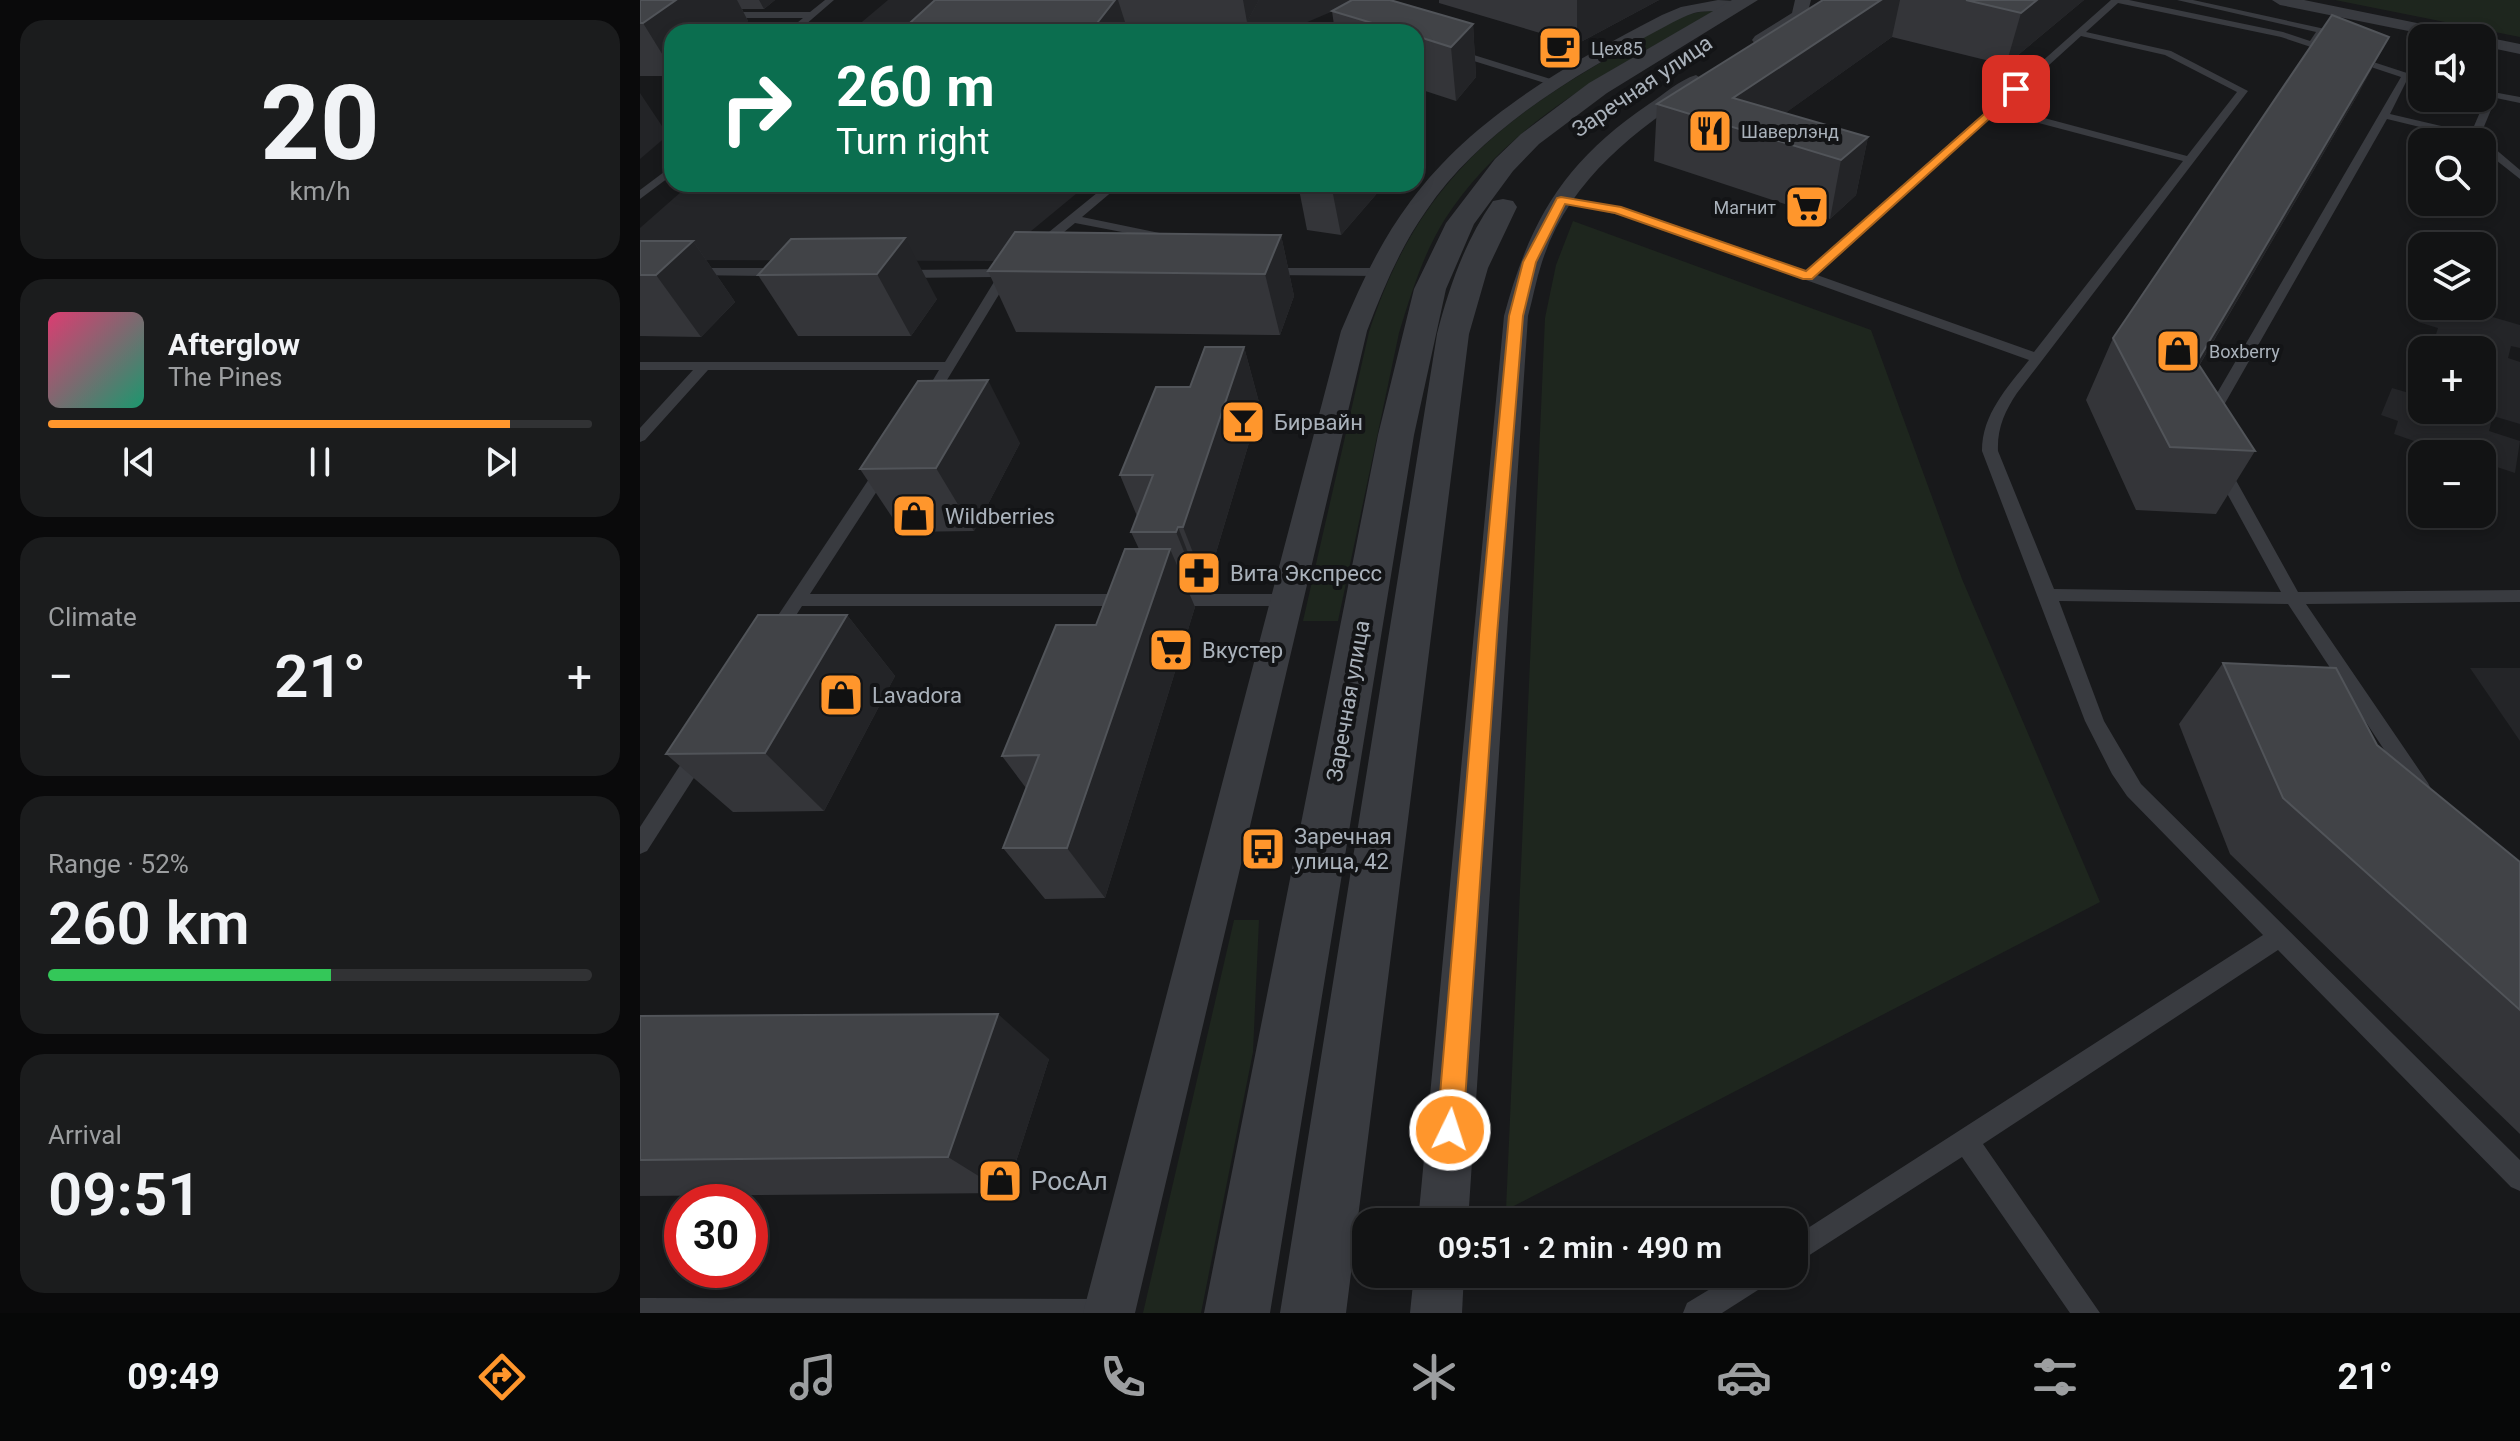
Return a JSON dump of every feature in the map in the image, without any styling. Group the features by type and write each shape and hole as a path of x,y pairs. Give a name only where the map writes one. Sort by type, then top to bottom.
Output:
{"street":[{"path":"2280,0 2408,26"},
{"path":"1109,1313 1354,331 1377,272 1416,205 1446,170 1490,129 1554,83 1681,11 1752,3"},
{"name":"Заречная улица","path":"1237,1313 1396,435 1430,289 1460,223 1504,165 1530,139 1598,88 1752,3"},
{"name":"Заречная улица","path":"1313,1313 1431,479 1453,334 1463,290 1491,227 1509,199 1557,144 1621,94 1752,3"},
{"path":"1444,1208 1516,316 1530,262 1561,200 1577,177 1627,128 1805,7"},
{"path":"2496,44 2520,49"},
{"path":"1436,1313 1438,1288"}],"lane":[{"path":"801,24 830,0"},
{"path":"1808,276 2116,0 2283,35 2407,76 2387,116 2202,432"},
{"path":"2181,0 2322,31 2313,44"},
{"path":"2283,35 2309,6"},
{"path":"707,15 812,15"},
{"path":"2080,33 2168,53 2243,91 2037,358 1993,420 1988,434 1990,451 2102,740 2115,765 2134,790 2520,1178"},
{"path":"1439,47 1456,39"},
{"path":"1424,42 1554,83"},
{"path":"2496,95 2520,100"},
{"path":"1995,108 2191,160"},
{"path":"2387,116 2431,128"},
{"path":"2496,156 2520,176"},
{"path":"640,196 664,176"},
{"path":"1029,255 1105,192"},
{"path":"1561,200 1639,216 2037,358"},
{"path":"1073,219 1174,240 1182,245"},
{"path":"879,275 1015,270 923,408"},
{"path":"684,272 800,275"},
{"path":"1254,272 1377,272"},
{"path":"640,366 950,366"},
{"path":"640,437 704,366"},
{"path":"764,652 889,459"},
{"path":"2217,460 2293,598 2431,805"},
{"path":"2048,595 2293,598 2520,596"},
{"path":"797,600 1289,600"},
{"path":"640,845 706,742"},
{"path":"1808,1243 2280,936"},
{"path":"1966,1141 2086,1313"},
{"path":"1697,1313 1737,1288"},
{"path":"640,1312 1109,1313"}],"shaded area":[{"path":"888,0 1359,0 1303,24 860,24"},
{"path":"2335,0 2520,0 2520,37 2496,32 2496,24 2455,24"},
{"path":"1714,11 1602,76 1532,125 1471,184 1445,219 1424,260 1399,333 1338,621 1303,621 1369,332 1388,282 1410,238 1435,199 1465,164 1498,133 1535,105 1665,25 1689,15"},
{"path":"681,192 1078,192 995,261 640,260 640,228"},
{"path":"1573,221 1871,330 1962,579 2100,902 1506,1208 1545,318 1556,265"},
{"path":"2496,318 2520,325 2520,348 2511,346 2508,358 2520,362 2520,424 2496,417 2496,336 2435,336 2438,328 2418,322"},
{"path":"2392,388 2408,393 2408,424 2491,424 2489,431 2520,441 2515,473 2496,467 2496,440 2411,440 2394,434 2398,421 2381,415"},
{"path":"2470,668 2520,668 2520,741"},
{"path":"1234,920 1259,920 1253,1052 1201,1313 1143,1313"}],"building":[{"path":"640,0 676,0 640,23"},
{"path":"935,0 1115,0 1096,24 909,24"},
{"path":"1352,0 1390,0 1473,24 1451,47 1424,39 1424,24 1375,24 1332,11"},
{"path":"1823,0 1881,0 1733,98 1868,137 1841,160 1657,104"},
{"path":"1966,0 2037,0 2021,13"},
{"path":"2332,15 2389,37 2197,362 2255,451 2170,447 2113,338"},
{"path":"1015,232 1281,235 1265,274 988,271"},
{"path":"905,238 877,274 758,275 791,239"},
{"path":"640,241 693,241 656,275 640,275"},
{"path":"1205,347 1244,347 1183,527 1178,527 1176,532 1131,532 1153,475 1120,475 1156,387 1190,387"},
{"path":"988,380 936,468 860,469 918,381"},
{"path":"1125,549 1170,549 1067,848 1003,848 1039,755 1002,756 1056,625 1096,625"},
{"path":"758,615 847,615 765,753 666,754"},
{"path":"2223,663 2336,668 2377,745 2520,862 2520,1010 2283,798"},
{"path":"998,1014 948,1157 640,1160 640,1016"}],"place":[{"name":"Цех85","path":"1560,48"},
{"name":"Шаверлэнд","path":"1710,131"},
{"name":"Магнит","path":"1807,207"},
{"name":"Boxberry","path":"2178,351"},
{"name":"Бирвайн","path":"1243,422"},
{"name":"Wildberries","path":"914,516"},
{"name":"Вита Экспресс","path":"1199,573"},
{"name":"Вкустер","path":"1171,650"},
{"name":"Lavadora","path":"841,695"},
{"name":"Заречная улица, 42","path":"1263,849"},
{"name":"РосАл","path":"1000,1181"}],"route":[{"path":"1450,1130 1516,316 1530,262 1544,230 1561,200 1639,216 1808,276 2016,89"}]}
